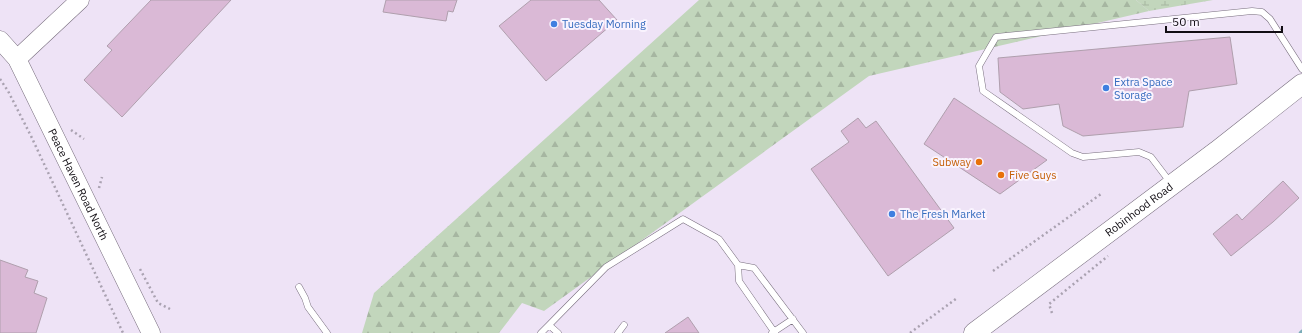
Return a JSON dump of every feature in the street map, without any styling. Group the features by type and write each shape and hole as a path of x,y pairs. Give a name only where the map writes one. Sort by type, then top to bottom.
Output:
{"main road":[{"path":"17,59 80,0"},
{"name":"Peace Haven Road North","path":"0,40 17,59 151,333"},
{"name":"Robinhood Road","path":"974,333 1302,84"}],"lane":[{"path":"1172,184 1151,157 1139,152 1084,157 1072,153 983,91 979,66 996,37 1252,11 1262,12 1270,19 1302,69"},
{"path":"541,333 548,324 606,266 684,218 720,239 738,265 738,281 774,332 793,319"},
{"path":"738,265 754,268 803,333"},
{"path":"300,287 308,307 327,333"},
{"path":"548,324 558,333"},
{"path":"618,333 624,325"}],"path":[{"path":"0,79 8,91 30,136 123,333"},
{"path":"68,124 71,131 84,139"},
{"path":"993,271 1101,194"},
{"path":"1052,313 1049,304 1112,254"},
{"path":"910,333 957,298"}],"green space":[{"path":"699,0 1136,0 1149,11 869,76 544,311 522,303 499,333 362,333 374,293"},
{"path":"1136,0 1213,0 1149,11"}],"building":[{"path":"151,0 231,0 122,117 84,80 112,50 107,46"},
{"path":"386,0 457,0 453,12 448,11 446,21 383,12"},
{"path":"531,0 599,0 617,20 546,81 499,26"},
{"name":"Extra Space Storage","path":"1230,37 1237,84 1189,91 1183,127 1083,136 1063,126 1059,104 1023,109 1000,92 998,58"},
{"path":"954,98 1047,160 1000,194 924,144"},
{"path":"858,118 866,128 876,121 954,228 888,276 811,169 849,142 841,131"},
{"path":"1283,181 1299,198 1273,222 1231,256 1213,234 1237,214 1242,220"},
{"path":"0,260 28,270 25,277 38,281 34,293 47,298 36,333 0,333"},
{"path":"688,317 699,333 665,333"}],"place":[{"name":"Tuesday Morning","path":"554,24"},
{"name":"Extra Space Storage","path":"1106,88"},
{"name":"Subway","path":"979,162"},
{"name":"Five Guys","path":"1001,175"},
{"name":"The Fresh Market","path":"892,214"}]}
